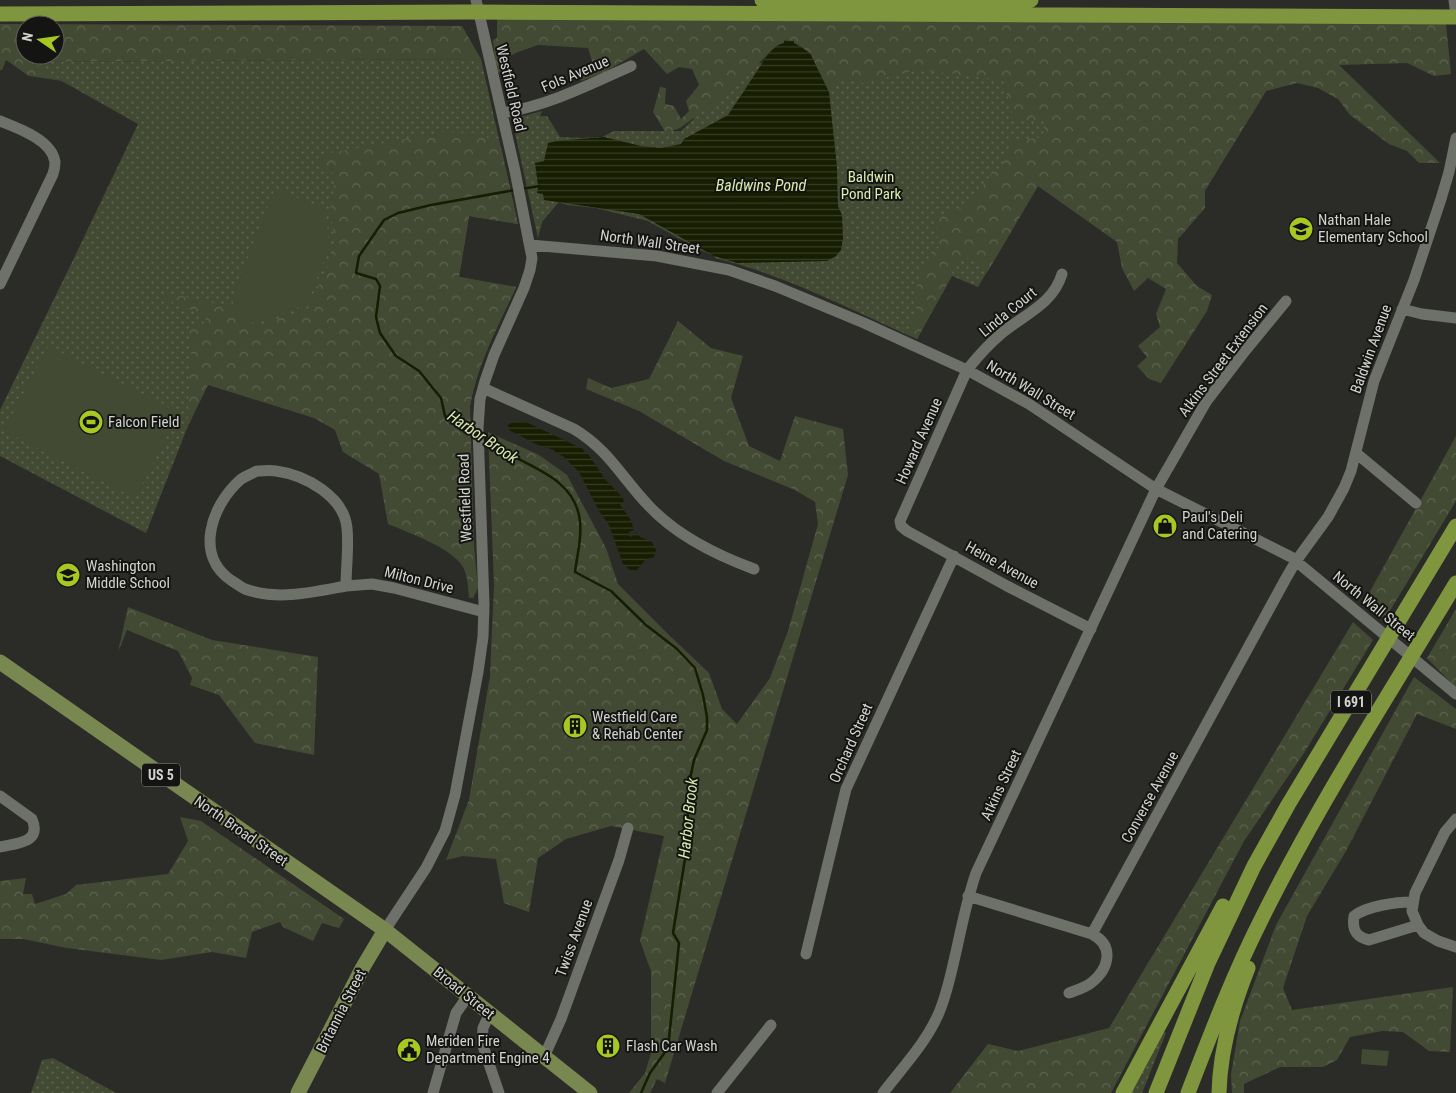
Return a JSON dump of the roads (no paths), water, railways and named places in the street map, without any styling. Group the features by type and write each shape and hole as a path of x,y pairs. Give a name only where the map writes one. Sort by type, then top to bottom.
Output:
{"highway":[{"path":"762,0 851,7 1456,16"},
{"path":"0,14 473,6 487,12 851,7 1031,0"},
{"name":"I 691","path":"1156,1093 1201,979 1248,879 1288,805 1456,526"},
{"name":"I 691","path":"1188,1093 1227,992 1259,923 1312,825 1456,583"},
{"path":"1123,1093 1223,908 1232,894 1248,879"},
{"path":"1219,1093 1222,1058 1227,1032 1235,1002 1255,951 1259,923"}],"main road":[{"name":"North Broad Street","path":"0,662 385,930"},
{"name":"Broad Street","path":"385,930 590,1093"},
{"name":"Britannia Street","path":"298,1093 363,967 385,930"}],"street":[{"path":"1454,0 1456,16"},
{"name":"Westfield Road","path":"385,930 434,856 445,829 455,795 481,654 484,612 478,446 478,424 483,388 491,362 528,277 531,264 530,245 502,113 473,6"},
{"name":"Fols Avenue","path":"502,113 522,110 546,103 631,66"},
{"path":"0,121 20,129 41,141 50,151 55,162 54,174 0,284"},
{"name":"Baldwin Avenue","path":"1296,561 1337,504 1351,471 1374,382 1447,182 1456,138"},
{"name":"North Wall Street","path":"530,245 657,256 729,270 774,286 865,324 967,370 1029,404 1156,489 1284,553 1456,694"},
{"name":"Linda Court","path":"967,370 978,356 1003,332 1045,303 1059,284 1062,274"},
{"name":"Atkins Street Extension","path":"1156,489 1206,402 1286,301"},
{"path":"1402,309 1422,314 1456,318"},
{"name":"Howard Avenue","path":"901,526 901,516 967,370"},
{"path":"483,388 588,437 601,448 649,507 673,528 716,554 754,569"},
{"path":"1356,453 1416,503"},
{"name":"Milton Drive","path":"346,586 347,527 342,510 330,496 314,484 276,471 257,471 241,479 228,493 215,517 209,536 211,557 222,574 244,589 272,594 299,595 346,586 372,584 484,612"},
{"name":"Atkins Street","path":"882,1093 920,1046 938,1015 950,980 968,896 990,843 1156,489"},
{"name":"Heine Avenue","path":"901,526 1007,586 1091,629"},
{"name":"Orchard Street","path":"806,954 846,789 954,556"},
{"name":"Converse Avenue","path":"1092,934 1296,561"},
{"path":"0,796 32,819 35,832 26,841 0,847"},
{"path":"1456,819 1445,832 1414,893 1412,902 1412,911 1418,925 1430,938 1456,948"},
{"name":"Twiss Avenue","path":"544,1057 561,1019 619,860 628,828"},
{"path":"968,896 1092,934 1104,942 1107,956 1103,970 1090,984 1069,993"},
{"path":"1412,902 1398,902 1360,912 1354,916 1355,932 1361,938 1369,940 1418,925"},
{"path":"432,1093 456,1012 468,996"},
{"path":"490,1014 483,1028 482,1042 499,1093"},
{"path":"717,1093 771,1025"}],"water":[{"name":"Baldwins Pond","path":"784,40 794,41 794,43 810,53 829,92 837,167 838,206 842,215 843,239 841,250 836,256 827,261 737,263 714,256 639,214 544,200 543,194 537,193 535,163 544,161 548,143 604,137 641,146 661,148 681,144 684,139 728,115 767,56 777,46 784,43"},
{"path":"514,421 526,422 583,449 605,479 623,498 624,502 620,505 630,519 634,530 629,532 628,535 631,537 636,532 640,537 652,542 656,550 654,557 645,560 637,570 630,570 623,564 609,525 599,511 579,472 554,450 538,445 509,430 508,425"}],"waterway":[{"name":"Harbor Brook","path":"521,189 540,186"},
{"name":"Harbor Brook","path":"474,432 470,428 463,427 445,416 441,398 419,371 396,356 380,333 376,317 380,286 376,279 356,273 359,256 384,220 398,213 431,205 515,190"},
{"name":"Harbor Brook","path":"482,438 495,447 542,471 568,491 576,505 580,522 580,541 575,572 611,591 646,625 677,649 695,668 703,695 707,730 694,760 690,779 685,859 673,933 679,943 668,1048 650,1073 641,1093"}],"place":[{"name":"Nathan Hale Elementary School","path":"1301,229"},
{"name":"Falcon Field","path":"91,422"},
{"name":"Paul's Deli and Catering","path":"1165,526"},
{"name":"Washington Middle School","path":"68,575"},
{"name":"Westfield Care & Rehab Center","path":"575,726"},
{"name":"Flash Car Wash","path":"608,1046"},
{"name":"Meriden Fire Department Engine 4","path":"409,1050"}],"park label":[{"name":"Baldwin Pond Park","path":"871,186"}]}
